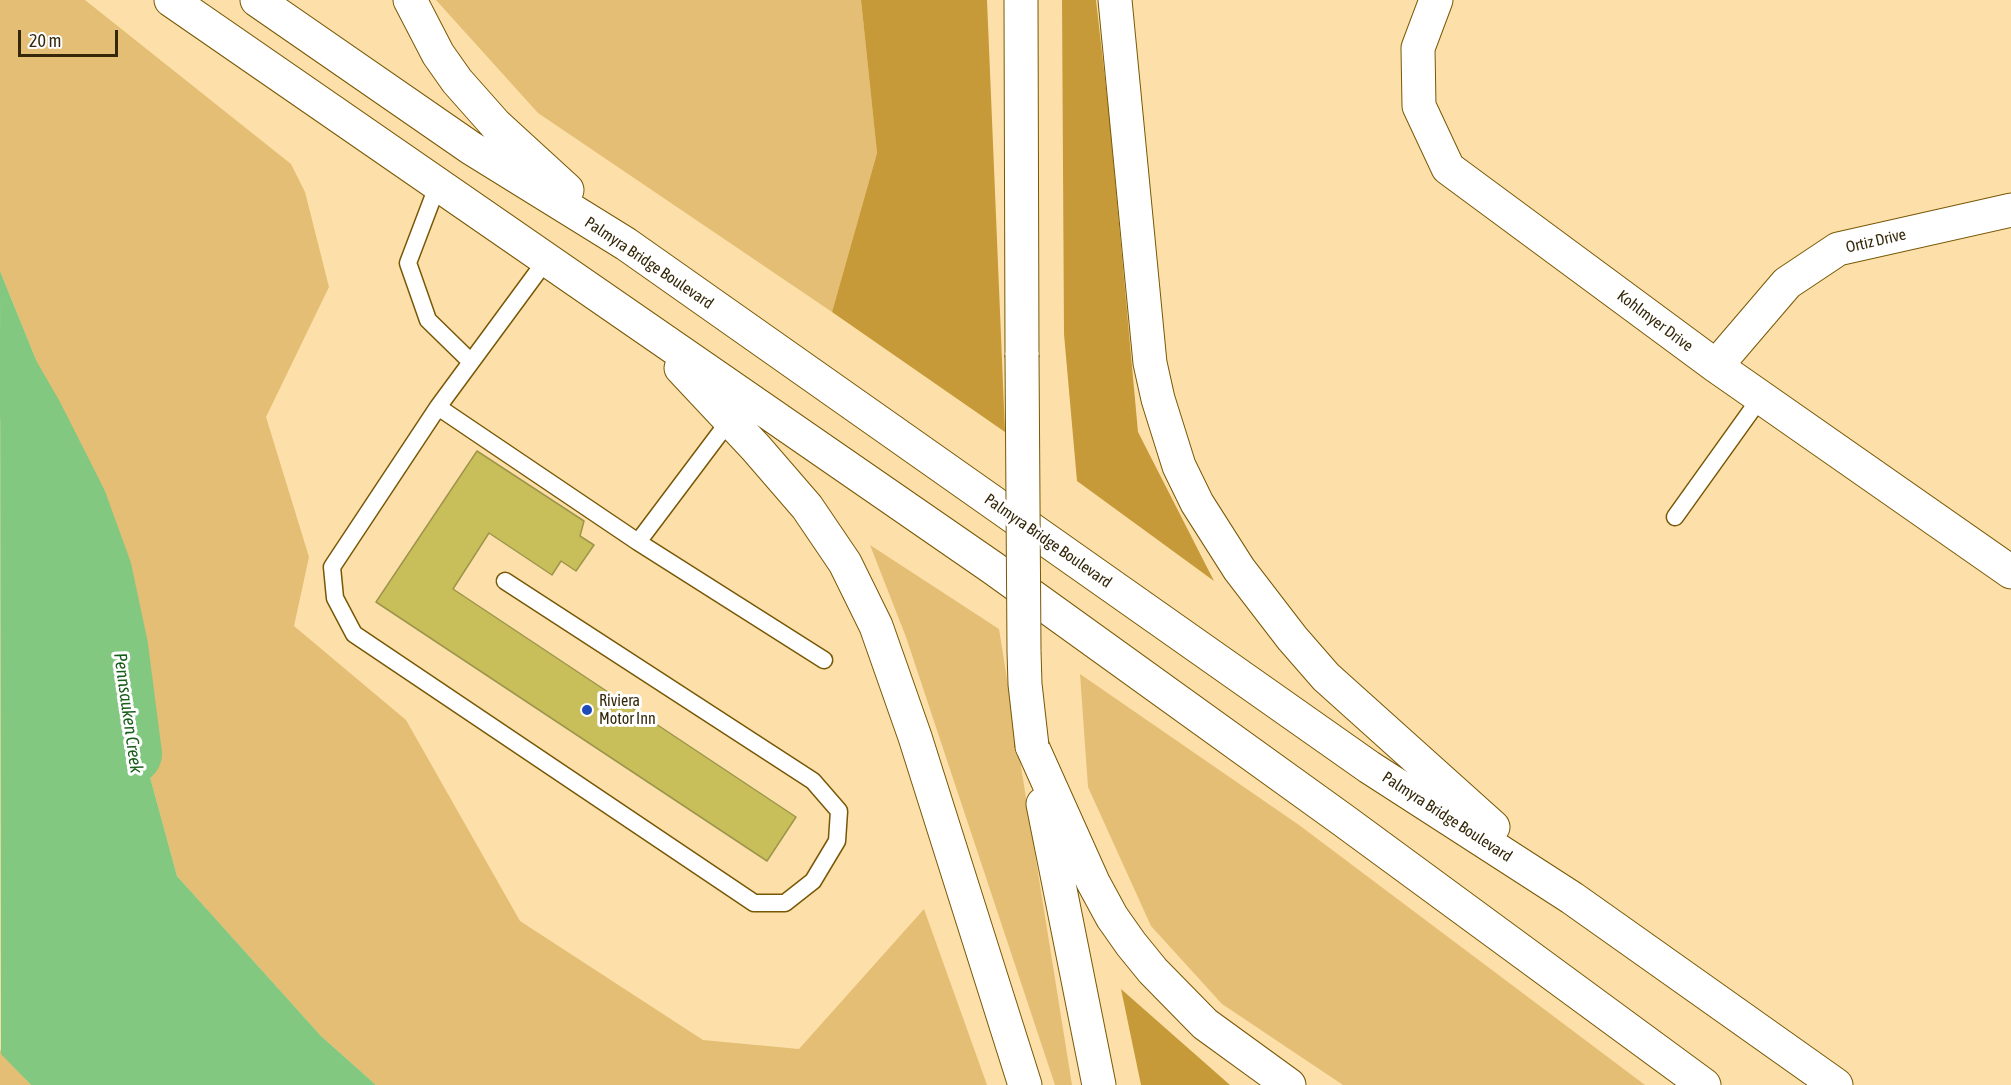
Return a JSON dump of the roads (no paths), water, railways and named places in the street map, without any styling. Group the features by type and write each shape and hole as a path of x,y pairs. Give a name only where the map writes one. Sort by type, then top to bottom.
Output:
{"main road":[{"path":"171,0 1003,575 1343,820 1704,1085"},
{"name":"Palmyra Bridge Boulevard","path":"257,0 471,148 626,244 1369,767 1572,898 1836,1085"},
{"path":"411,0 438,54 475,103 626,244"},
{"path":"1021,0 1025,684 1032,746 1100,1085"},
{"path":"1115,0 1150,363 1158,399 1179,466 1197,503 1239,569 1292,638 1326,677 1572,898"},
{"name":"Kohlmyer Drive","path":"1436,0 1418,48 1419,106 1448,168 1716,366 2011,572"},
{"name":"Ortiz Drive","path":"1716,366 1787,283 1838,249 2011,210"},
{"path":"639,322 780,476 826,534 844,563 876,626 915,737 1025,1085"},
{"path":"1032,746 1093,882 1112,917 1131,944 1205,1024 1289,1085"}],"lane":[{"path":"438,184 408,263 428,320 471,362"},
{"path":"505,581 813,781 839,811 837,841 813,881 785,903 754,903 354,634 335,598 332,567 438,407 547,260"},
{"path":"1675,517 1761,397"},
{"path":"438,407 638,542 824,660"},
{"path":"638,542 729,421"}],"water":[{"path":"0,271 56,409 94,572 177,876 321,1036 376,1085 31,1085 1,1054"}],"waterway":[{"name":"Pennsauken Creek","path":"0,358 33,415 77,502 102,571 118,646 132,754"}],"place":[{"name":"Riviera Motor Inn","path":"587,710"}]}
